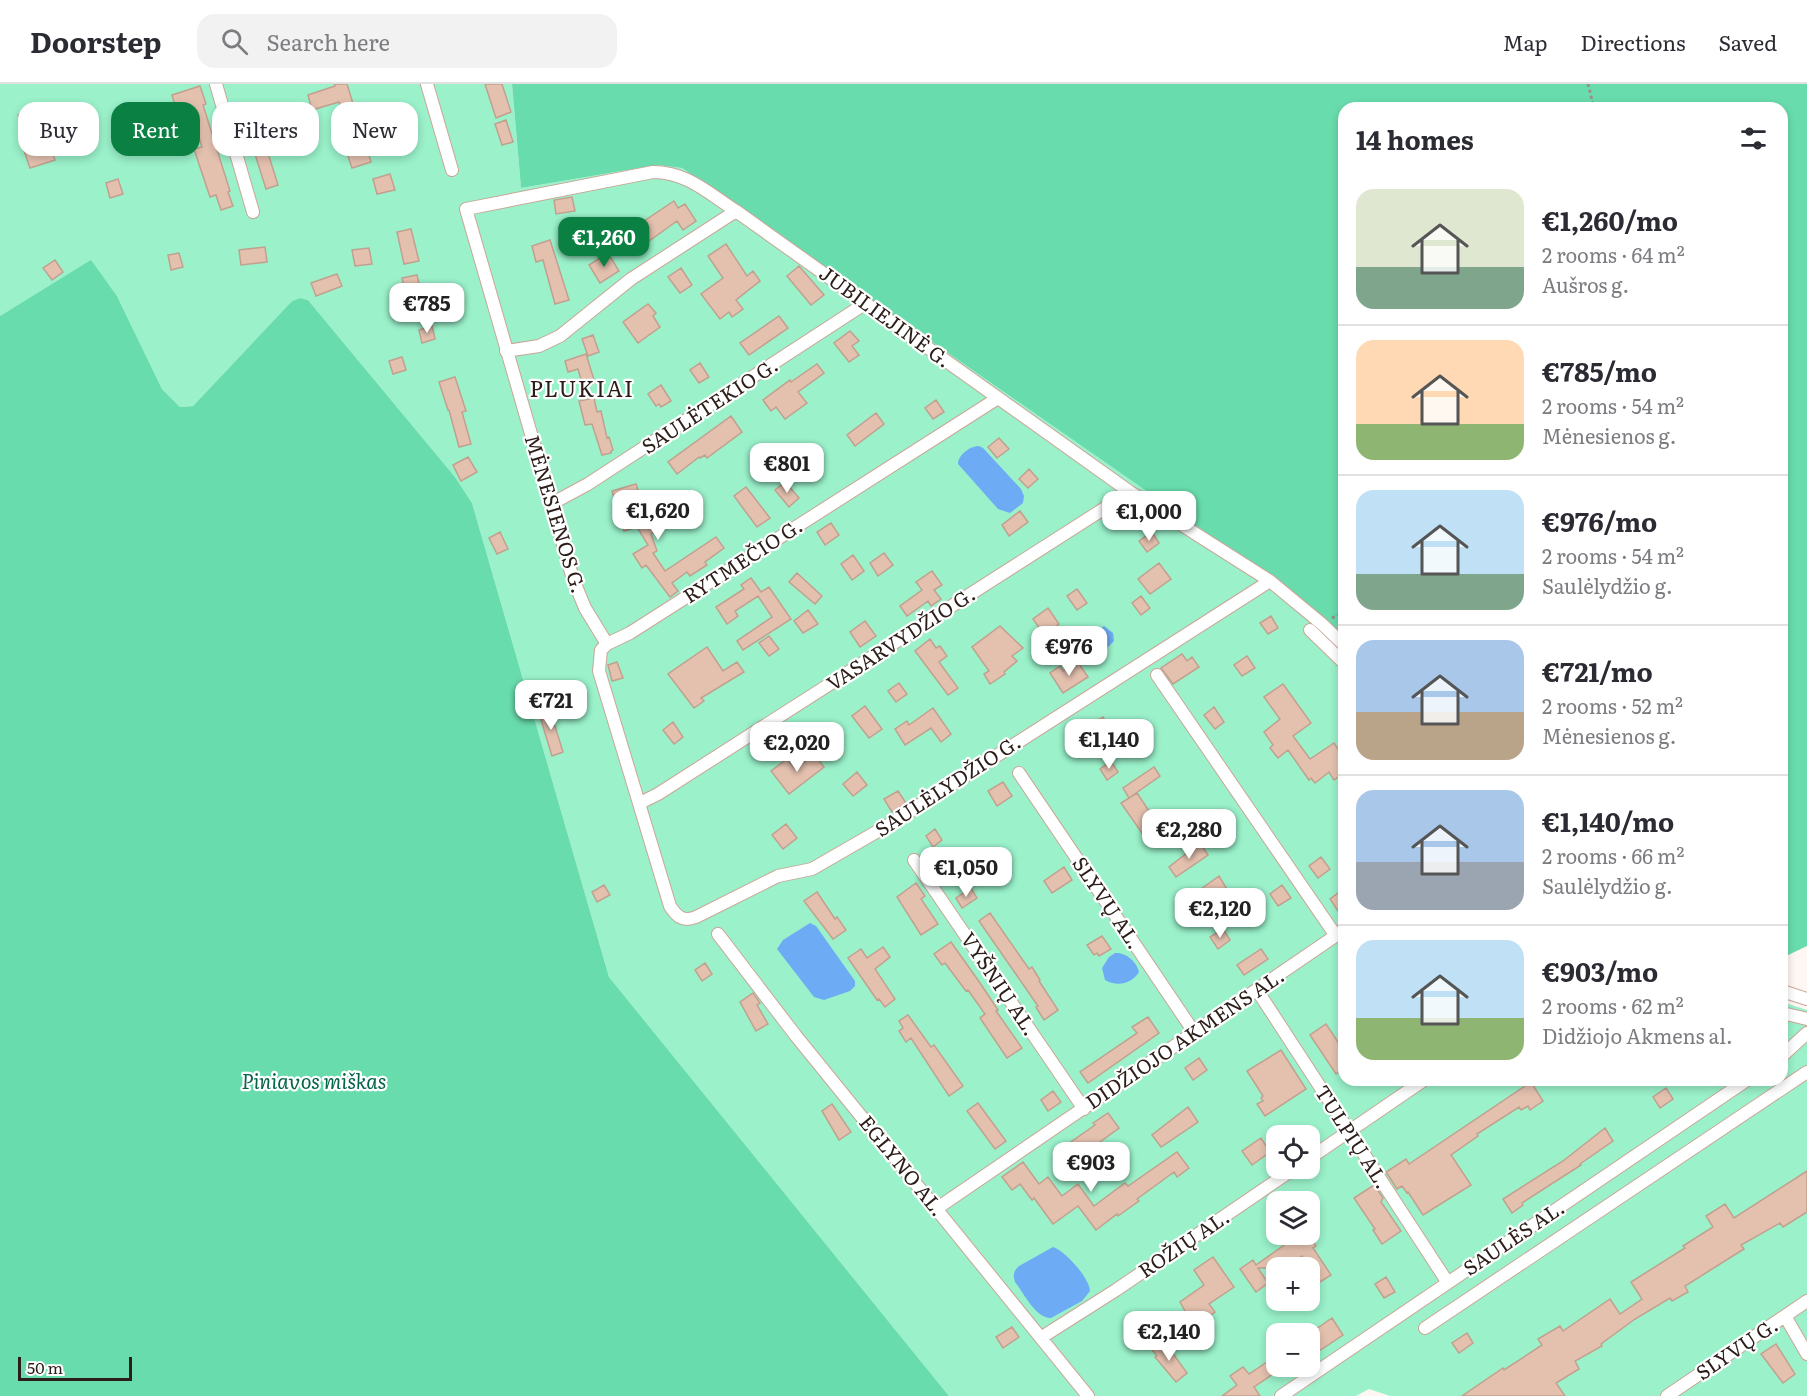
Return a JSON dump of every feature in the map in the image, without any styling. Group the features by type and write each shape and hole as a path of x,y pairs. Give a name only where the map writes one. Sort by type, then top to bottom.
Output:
{"street":[{"path":"216,84 253,212"},
{"path":"427,84 452,170"},
{"name":"JUBILIEJINĖ G.","path":"466,209 661,172 683,176 736,211 1130,492 1270,581 1338,639"},
{"name":"MĖNESIENOS G.","path":"466,209 573,579 585,608 607,644"},
{"path":"506,351 539,346 560,336 631,279 736,211"},
{"name":"SAULĖTEKIO G.","path":"551,504 588,484 866,303"},
{"name":"RYTMEČIO G.","path":"607,644 630,633 998,398"},
{"name":"VASARVYDŽIO G.","path":"640,803 658,794 1130,492"},
{"name":"SAULĖLYDŽIO G.","path":"640,803 670,906 675,914 688,920 778,876 812,869 826,862 890,824 1270,581"},
{"path":"1310,630 1338,657"},
{"path":"607,644 601,650 599,671 640,803"},
{"path":"1157,675 1338,930"},
{"name":"SLYVŲ AL.","path":"1019,773 1194,1032"},
{"name":"VYŠNIŲ AL.","path":"914,860 1084,1109"},
{"name":"EGLYNO AL.","path":"718,934 796,1036 1088,1396"},
{"name":"DIDŽIOJO AKMENS AL.","path":"936,1209 1338,934"},
{"name":"TULPIŲ AL.","path":"1257,990 1448,1283"},
{"path":"1788,993 1807,999"},
{"path":"1788,1014 1807,1019"},
{"path":"1788,1050 1807,1032"},
{"path":"1788,1084 1807,1071"},
{"path":"1320,1151 1415,1086"},
{"name":"SAULĖS AL.","path":"1281,1396 1738,1086"},
{"path":"1425,1328 1785,1086"},
{"name":"ROŽIŲ AL.","path":"1042,1337 1116,1290 1279,1179"},
{"name":"SLYVŲ G.","path":"1667,1396 1807,1301"},
{"path":"1785,1316 1807,1354"}],"path":[{"path":"1588,84 1592,102"}],"green space":[{"path":"0,84 512,84 521,188 657,165 682,168 1303,600 1338,636 1338,1086 1788,1086 1788,1004 1807,1010 1807,1396 1390,1396 1369,1389 1356,1396 949,1396 609,977 472,503 455,477 308,300 300,298 292,301 193,406 180,407 162,389 117,296 91,261 0,316"},
{"path":"512,84 1807,84 1807,946 1788,955 1788,102 1338,102 1338,636 1303,600 682,168 657,165 521,188"},
{"name":"Piniavos miškas","path":"91,260 117,296 162,389 180,407 193,406 292,301 300,298 308,300 455,477 472,503 609,977 949,1396 0,1396 0,316"}],"water":[{"path":"979,446 1021,489 1024,496 1023,503 1010,513 998,509 958,464 965,452"},
{"path":"1104,626 1113,633 1114,641 1101,654 1096,651 1089,637"},
{"path":"810,923 816,926 855,981 855,986 850,991 824,1000 814,997 777,949 783,940"},
{"path":"1115,953 1127,956 1138,968 1139,972 1128,982 1119,984 1105,980 1102,968 1109,957"},
{"path":"1053,1247 1076,1265 1089,1285 1090,1291 1082,1301 1051,1318 1035,1310 1015,1282 1014,1275 1019,1266"}],"building":[{"path":"334,84 347,84 353,102 331,102 331,104 319,108 319,102 310,102 308,95 335,86"},
{"path":"485,84 502,84 511,112 496,118"},
{"path":"200,86 212,134 212,156 219,156 233,206 221,210 216,195 210,197 196,156 200,156 200,148 202,147 200,102 174,102 172,95"},
{"path":"506,120 513,142 502,145 495,124"},
{"path":"26,156 54,156 55,160 30,168"},
{"path":"256,156 269,156 278,185 266,189"},
{"path":"348,156 369,156 371,162 352,168"},
{"path":"390,174 395,190 377,194 373,179"},
{"path":"118,179 123,194 110,198 106,183"},
{"path":"572,197 575,211 556,214 554,200"},
{"path":"674,201 678,208 685,204 696,221 683,230 677,221 635,251 626,238 634,233 632,229"},
{"path":"411,229 419,261 404,264 397,232"},
{"path":"550,240 569,300 555,304 543,260 536,262 532,246"},
{"path":"726,244 747,276 753,271 760,281 736,300 743,309 732,317 729,312 720,319 701,294 723,278 708,256"},
{"path":"265,247 267,262 241,265 239,250"},
{"path":"369,248 372,264 355,266 352,250"},
{"path":"179,253 183,267 171,270 168,255"},
{"path":"608,253 619,271 600,283 589,265"},
{"path":"55,260 63,272 52,280 43,268"},
{"path":"799,266 824,295 811,305 787,276"},
{"path":"681,268 692,285 680,293 668,277"},
{"path":"337,274 342,286 316,296 311,283"},
{"path":"417,275 420,288 405,291 402,278"},
{"path":"648,304 656,313 653,316 660,327 638,343 623,322"},
{"path":"779,316 788,328 749,355 740,343"},
{"path":"432,326 435,339 422,343 419,330"},
{"path":"850,331 859,341 852,346 859,355 849,362 834,343"},
{"path":"593,335 599,352 588,356 582,339"},
{"path":"586,354 595,383 583,387 578,369 568,372 565,361"},
{"path":"402,357 406,370 393,374 389,361"},
{"path":"700,363 709,377 699,383 690,370"},
{"path":"817,364 824,373 798,392 807,403 785,419 776,407 771,411 763,400"},
{"path":"455,377 466,411 462,412 471,444 459,447 439,382"},
{"path":"661,385 671,401 661,407 659,404 656,406 648,394"},
{"path":"594,398 597,412 601,411 607,438 609,437 613,450 611,453 602,455 592,424 585,425 579,401"},
{"path":"936,400 944,412 933,419 925,408"},
{"path":"876,413 884,424 855,446 847,435"},
{"path":"731,416 742,432 707,458 705,455 699,457 677,474 668,462"},
{"path":"999,438 1009,449 997,458 988,447"},
{"path":"468,457 477,472 461,481 453,465"},
{"path":"1029,469 1038,479 1028,488 1019,479"},
{"path":"785,482 799,498 789,507 775,490"},
{"path":"636,484 648,522 655,518 661,528 651,534 657,551 653,553 665,571 716,537 724,548 705,562 707,565 690,576 687,572 672,583 678,591 670,597 646,565 642,568 633,554 648,545 637,527 624,531 612,491"},
{"path":"746,487 770,518 757,527 734,496"},
{"path":"1020,511 1028,522 1009,536 1002,525"},
{"path":"831,523 839,535 825,545 817,532"},
{"path":"500,532 508,549 497,554 489,538"},
{"path":"1152,532 1159,543 1147,552 1139,541"},
{"path":"884,553 893,565 878,576 870,563"},
{"path":"853,555 864,571 852,580 841,564"},
{"path":"1159,563 1171,579 1150,594 1138,579"},
{"path":"932,571 942,585 934,590 941,599 931,606 928,601 907,616 900,606 922,590 916,582"},
{"path":"797,573 822,596 815,604 789,582"},
{"path":"751,578 761,592 769,587 791,619 743,650 737,641 772,617 758,596 735,611 738,616 727,624 716,607 744,589 741,585"},
{"path":"1077,589 1087,603 1077,610 1067,596"},
{"path":"1141,596 1150,608 1141,615 1132,603"},
{"path":"1048,608 1059,624 1044,635 1033,619"},
{"path":"808,610 818,624 803,633 794,621"},
{"path":"1271,616 1278,628 1268,634 1260,623"},
{"path":"865,621 876,636 860,647 850,632"},
{"path":"1000,626 1023,648 1012,656 1017,661 1004,672 1005,674 990,684 984,674 989,671 972,647"},
{"path":"769,636 779,649 769,656 759,643"},
{"path":"930,639 936,648 940,646 947,656 939,662 958,688 948,695 915,651"},
{"path":"707,647 723,671 737,662 744,672 701,698 704,701 694,708 668,674"},
{"path":"1182,654 1187,661 1192,657 1199,667 1173,684 1161,668"},
{"path":"1247,656 1255,668 1242,676 1234,665"},
{"path":"1077,661 1088,677 1063,693 1050,673 1060,666 1063,671"},
{"path":"617,662 623,678 612,681 608,665"},
{"path":"899,683 907,694 896,702 888,691"},
{"path":"1283,684 1311,723 1293,736 1310,759 1334,743 1338,749 1338,777 1334,780 1329,772 1315,783 1311,778 1309,780 1288,750 1278,758 1270,748 1273,745 1264,732 1280,719 1264,697"},
{"path":"865,706 882,729 869,738 852,716"},
{"path":"549,707 563,752 552,756 538,710"},
{"path":"1214,707 1224,722 1215,729 1204,715"},
{"path":"933,708 951,734 941,742 931,728 905,745 895,729 907,721 909,725"},
{"path":"1103,717 1109,727 1080,746 1072,735"},
{"path":"673,722 683,737 674,744 663,730"},
{"path":"824,735 831,745 818,755 810,745"},
{"path":"814,754 824,767 789,794 771,771 787,759 795,769"},
{"path":"1111,761 1118,772 1107,780 1100,769"},
{"path":"1154,767 1160,776 1129,798 1123,788"},
{"path":"857,772 867,785 853,796 843,784"},
{"path":"1003,782 1012,796 997,806 988,791"},
{"path":"898,791 906,803 892,812 884,799"},
{"path":"1137,793 1165,835 1151,846 1121,803"},
{"path":"786,824 797,838 783,849 772,835"},
{"path":"935,829 942,840 933,847 926,836"},
{"path":"1200,843 1208,855 1176,877 1169,867"},
{"path":"1321,857 1330,869 1318,878 1309,866"},
{"path":"953,858 961,869 951,875 943,864"},
{"path":"1064,867 1072,880 1052,893 1044,881"},
{"path":"1219,876 1228,891 1195,914 1186,900"},
{"path":"916,883 925,896 921,899 938,924 921,935 897,897"},
{"path":"604,885 610,895 597,902 592,892"},
{"path":"1282,885 1291,898 1278,906 1270,894"},
{"path":"971,888 977,898 962,908 956,898"},
{"path":"817,892 835,919 837,917 846,930 833,939 804,901"},
{"path":"1338,893 1338,911 1330,899"},
{"path":"990,913 1029,969 1032,967 1058,1010 1044,1020 1036,1007 1038,1006 979,921"},
{"path":"1223,929 1230,940 1218,949 1210,937"},
{"path":"1102,936 1111,949 1099,956 1097,953 1094,955 1087,945"},
{"path":"951,942 1022,1048 1007,1058 980,1018 985,1014 968,990 966,991 945,963 942,965 934,954"},
{"path":"883,947 890,957 875,969 895,999 885,1007 879,999 877,1000 848,958 861,949 867,958"},
{"path":"1261,949 1268,959 1244,975 1237,965"},
{"path":"705,963 712,974 702,981 695,970"},
{"path":"753,993 760,1003 757,1005 768,1024 756,1031 740,1002"},
{"path":"908,1015 931,1047 934,1045 963,1086 949,1096 911,1038 906,1042 899,1031 903,1028 899,1021"},
{"path":"1148,1017 1159,1033 1088,1083 1080,1072 1137,1033 1132,1027"},
{"path":"1326,1024 1338,1042 1338,1072 1336,1074 1310,1035"},
{"path":"1281,1050 1306,1089 1265,1116 1257,1104 1263,1101 1261,1098 1263,1096 1247,1071"},
{"path":"1199,1058 1207,1070 1193,1080 1185,1068"},
{"path":"1525,1086 1534,1086 1543,1101 1530,1110 1528,1106 1521,1110 1519,1107 1477,1134 1478,1136 1451,1155 1471,1185 1423,1215 1408,1192 1402,1186 1397,1189 1386,1172 1406,1159 1409,1164"},
{"path":"1666,1088 1673,1099 1660,1108 1653,1097"},
{"path":"1053,1091 1061,1102 1048,1111 1041,1100"},
{"path":"978,1103 1006,1141 995,1149 967,1111"},
{"path":"832,1104 851,1132 839,1140 822,1111"},
{"path":"1188,1107 1198,1122 1161,1147 1152,1135"},
{"path":"1108,1113 1119,1128 1078,1158 1068,1144"},
{"path":"1605,1128 1613,1141 1581,1165 1522,1203 1523,1205 1512,1213 1503,1199 1563,1161"},
{"path":"1261,1138 1266,1146 1266,1155 1252,1165 1242,1151"},
{"path":"1177,1152 1189,1168 1177,1177 1174,1172 1137,1199 1139,1201 1096,1230 1078,1206 1053,1224 1034,1198 1032,1200 1020,1184 1012,1190 1002,1177 1023,1162 1039,1184 1048,1177 1062,1196 1078,1184 1094,1206 1125,1183 1128,1186"},
{"path":"1807,1171 1807,1212 1783,1227 1780,1223 1741,1245 1744,1249 1685,1286 1688,1292 1672,1301 1670,1298 1635,1319 1601,1344 1602,1346 1575,1361 1579,1369 1556,1383 1565,1396 1462,1396 1542,1345 1538,1339 1560,1326 1563,1331 1610,1299 1620,1314 1642,1299 1631,1282 1685,1248 1683,1246 1713,1227 1706,1216 1725,1204 1734,1218"},
{"path":"1374,1185 1383,1198 1381,1202 1401,1231 1382,1244 1373,1230 1375,1229 1354,1198"},
{"path":"1284,1245 1315,1245 1313,1248 1319,1257 1302,1256 1267,1257"},
{"path":"1213,1257 1234,1287 1209,1304 1215,1312 1194,1327 1180,1302 1204,1285 1194,1270"},
{"path":"1266,1258 1266,1268 1258,1268 1266,1280 1266,1284 1256,1292 1240,1269 1253,1260 1256,1265"},
{"path":"1320,1258 1331,1275 1320,1282"},
{"path":"1386,1277 1395,1292 1384,1298 1375,1284"},
{"path":"1332,1318 1343,1335 1320,1350 1320,1326"},
{"path":"1012,1327 1019,1337 1003,1348 996,1337"},
{"path":"1467,1333 1473,1343 1459,1353 1452,1343"},
{"path":"1164,1341 1187,1373 1176,1382 1152,1350"},
{"path":"1776,1344 1795,1374 1783,1383 1761,1354"},
{"path":"1266,1363 1266,1377 1269,1377 1254,1387 1260,1396 1222,1396 1237,1385 1230,1376 1243,1367 1249,1374"}],"district":[{"name":"PLUKIAI","path":"582,389"}]}
